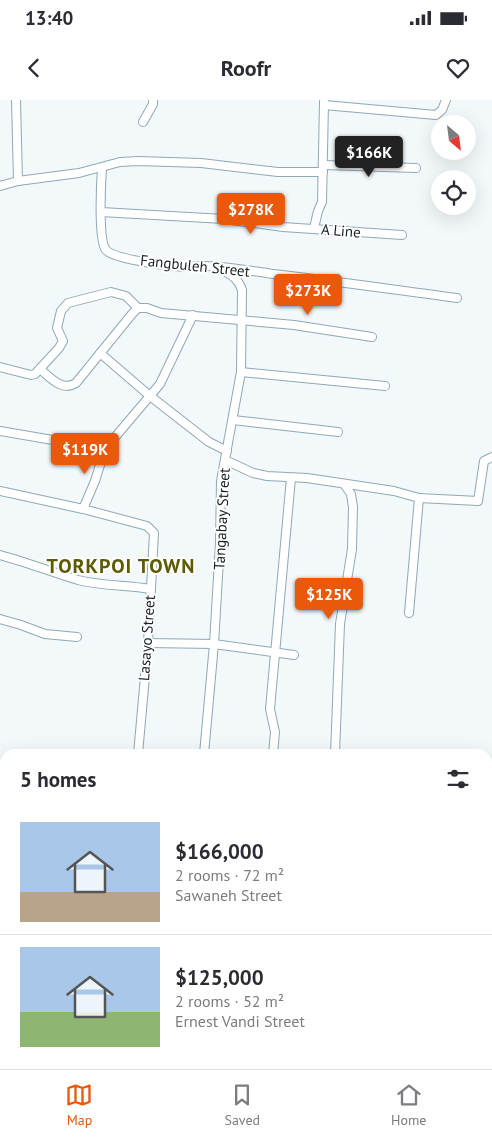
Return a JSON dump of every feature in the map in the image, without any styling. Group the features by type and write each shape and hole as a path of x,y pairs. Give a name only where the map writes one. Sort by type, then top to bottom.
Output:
{"street":[{"path":"16,100 18,181"},
{"path":"143,122 153,104 153,100"},
{"path":"314,228 322,202 324,103 436,115 442,110 446,100"},
{"path":"0,186 18,181 79,173 120,162 138,161 201,163 278,172 324,169 416,168"},
{"name":"Fangbuleh Street","path":"102,168 101,212 103,245 106,250 113,254 148,262 218,267 457,298"},
{"name":"A Line","path":"101,212 224,219 267,226 402,236"},
{"name":"Tangabay Street","path":"204,749 214,644 220,543 221,481 241,372 240,319 242,290 240,283 235,277 218,267"},
{"path":"0,367 30,375 35,374 63,341 56,328 61,311 68,303 112,292 126,296 138,308 147,308 161,313 294,325 372,337"},
{"path":"40,369 62,386 70,387 76,383 138,308"},
{"path":"83,509 95,481 105,448 160,384 193,315"},
{"path":"100,353 150,396 209,442 227,452"},
{"path":"241,372 385,386"},
{"path":"233,420 338,432"},
{"path":"0,431 105,448"},
{"path":"225,460 253,473 307,478 394,491 419,498 478,501 484,462 492,457"},
{"path":"273,749 275,732 270,710 291,478"},
{"path":"335,749 340,624 352,549 353,500 344,484"},
{"name":"Lasayo Street","path":"0,490 147,526 154,533 148,643 138,749"},
{"path":"409,613 419,498"},
{"path":"0,555 30,563 78,580 106,585 151,589"},
{"path":"0,619 45,634 77,638"},
{"path":"148,643 214,644 294,655"}],"district":[{"name":"TORKPOI TOWN","path":"121,566"}]}
